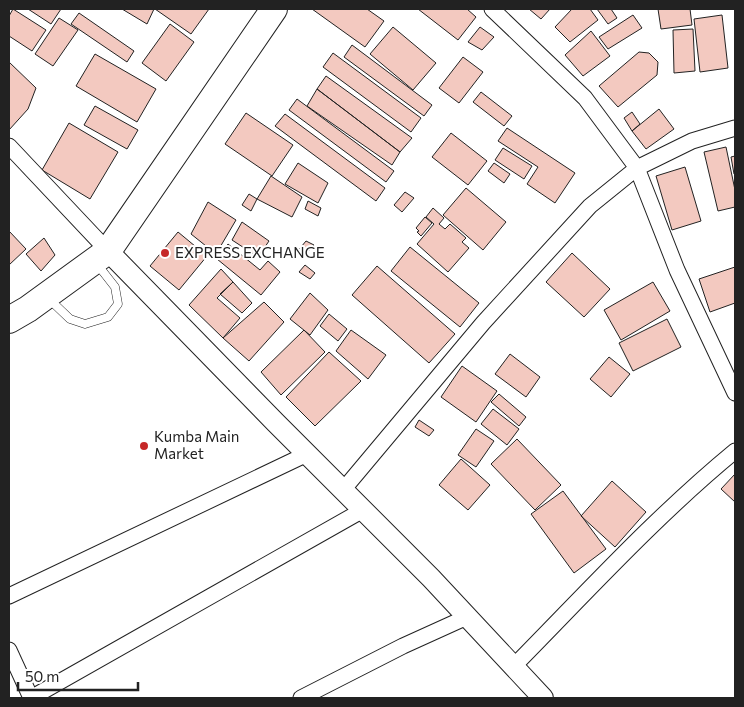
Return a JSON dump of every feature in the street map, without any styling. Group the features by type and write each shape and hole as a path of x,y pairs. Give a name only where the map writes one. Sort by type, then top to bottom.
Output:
{"highway":[{"path":"9,320 102,256 274,9"}],"street":[{"path":"496,10 585,98 637,168 677,270 735,393"},
{"path":"343,490 483,323 590,206 637,168 692,141 735,128"},
{"path":"9,146 102,256 363,510 543,698"},
{"path":"514,666 634,544 700,480 735,451"},
{"path":"9,596 307,454"},
{"path":"9,650 31,698 363,510"},
{"path":"301,698 403,646 467,617"}],"lane":[{"path":"46,296 70,319 85,324 108,317 118,304 115,287 102,256"}],"building":[{"path":"13,9 46,30 32,51 9,36 9,16"},
{"path":"28,9 61,9 51,24"},
{"path":"122,9 154,9 147,24"},
{"path":"155,9 209,9 191,34"},
{"path":"312,9 367,9 384,21 365,47"},
{"path":"418,9 467,9 476,17 458,40"},
{"path":"529,9 550,9 541,19"},
{"path":"572,9 590,9 598,20 570,42 555,27"},
{"path":"597,9 611,9 617,18 608,24"},
{"path":"658,9 690,9 692,25 661,29"},
{"path":"79,13 134,51 127,62 71,24"},
{"path":"633,15 642,28 608,49 599,37"},
{"path":"722,15 728,68 700,72 694,19"},
{"path":"59,18 78,30 53,66 35,54"},
{"path":"170,24 194,42 166,81 142,63"},
{"path":"393,27 436,63 413,90 370,54"},
{"path":"480,27 494,37 482,50 468,42"},
{"path":"693,29 695,71 674,73 673,30"},
{"path":"591,31 610,56 583,76 565,55"},
{"path":"352,45 432,105 424,116 344,57"},
{"path":"639,52 649,53 658,62 657,75 618,107 599,86"},
{"path":"333,53 421,118 411,132 323,67"},
{"path":"95,54 156,89 137,122 76,86"},
{"path":"463,57 483,72 459,103 439,88"},
{"path":"9,62 36,88 28,109 9,130"},
{"path":"326,76 412,138 400,152 317,89"},
{"path":"317,89 400,152 392,165 307,106"},
{"path":"481,92 512,116 504,126 473,102"},
{"path":"297,99 394,171 386,182 289,110"},
{"path":"95,106 138,130 127,149 84,125"},
{"path":"659,109 674,129 646,149 632,131"},
{"path":"632,112 640,124 632,131 624,118"},
{"path":"246,113 293,145 272,176 225,144"},
{"path":"285,114 385,188 376,201 275,126"},
{"path":"69,123 118,152 90,199 42,170"},
{"path":"507,128 575,173 555,203 527,184 538,167 498,141"},
{"path":"451,133 487,161 468,185 432,157"},
{"path":"726,147 735,190 735,207 718,211 704,152"},
{"path":"503,148 532,166 524,179 495,160"},
{"path":"735,156 735,173 734,174 731,157"},
{"path":"298,163 328,183 318,203 285,184"},
{"path":"494,163 510,174 504,183 488,171"},
{"path":"685,167 701,221 672,230 656,176"},
{"path":"271,176 302,197 292,217 257,199"},
{"path":"466,188 506,222 483,250 443,215"},
{"path":"405,192 414,198 402,212 394,205"},
{"path":"249,194 257,199 251,211 242,205"},
{"path":"308,201 321,208 318,216 305,209"},
{"path":"208,202 236,220 216,254 191,234"},
{"path":"433,208 444,218 439,224 445,229 450,224 466,238 462,242 469,248 448,272 417,244 434,224 426,217"},
{"path":"425,217 432,223 421,236 416,228"},
{"path":"242,222 269,241 258,257 232,240"},
{"path":"9,231 26,249 9,265"},
{"path":"178,232 207,256 179,290 150,266"},
{"path":"44,238 55,255 41,271 26,254"},
{"path":"306,241 314,245 303,258 296,253"},
{"path":"228,244 260,270 268,261 280,272 261,295 217,259"},
{"path":"410,247 479,303 460,327 391,271"},
{"path":"572,253 610,289 584,317 546,282"},
{"path":"305,265 315,273 310,279 299,272"},
{"path":"377,266 455,334 429,363 352,295"},
{"path":"735,267 735,303 710,312 699,279"},
{"path":"221,269 233,282 217,298 240,318 223,338 189,305"},
{"path":"233,282 252,303 242,313 220,294"},
{"path":"653,282 670,311 621,340 604,310"},
{"path":"310,293 328,310 310,335 290,319"},
{"path":"264,302 284,322 249,361 223,338"},
{"path":"329,314 347,329 338,341 320,326"},
{"path":"667,319 681,347 633,371 619,343"},
{"path":"304,330 325,352 281,395 261,372"},
{"path":"351,330 386,355 368,379 336,351"},
{"path":"329,352 361,381 315,426 286,397"},
{"path":"510,354 540,377 526,397 495,374"},
{"path":"609,357 630,374 611,397 590,379"},
{"path":"462,366 497,391 476,422 441,397"},
{"path":"499,394 526,417 519,426 491,402"},
{"path":"493,409 519,429 507,445 481,424"},
{"path":"419,420 434,430 429,436 415,427"},
{"path":"476,429 494,441 476,467 458,455"},
{"path":"517,439 561,485 535,510 491,464"},
{"path":"461,459 490,485 468,510 439,485"},
{"path":"735,474 735,502 721,489"},
{"path":"612,481 646,512 615,547 581,516"},
{"path":"563,491 606,549 574,573 531,514"}],"place":[{"name":"EXPRESS EXCHANGE","path":"165,253"},
{"name":"Kumba Main Market","path":"144,446"}]}
